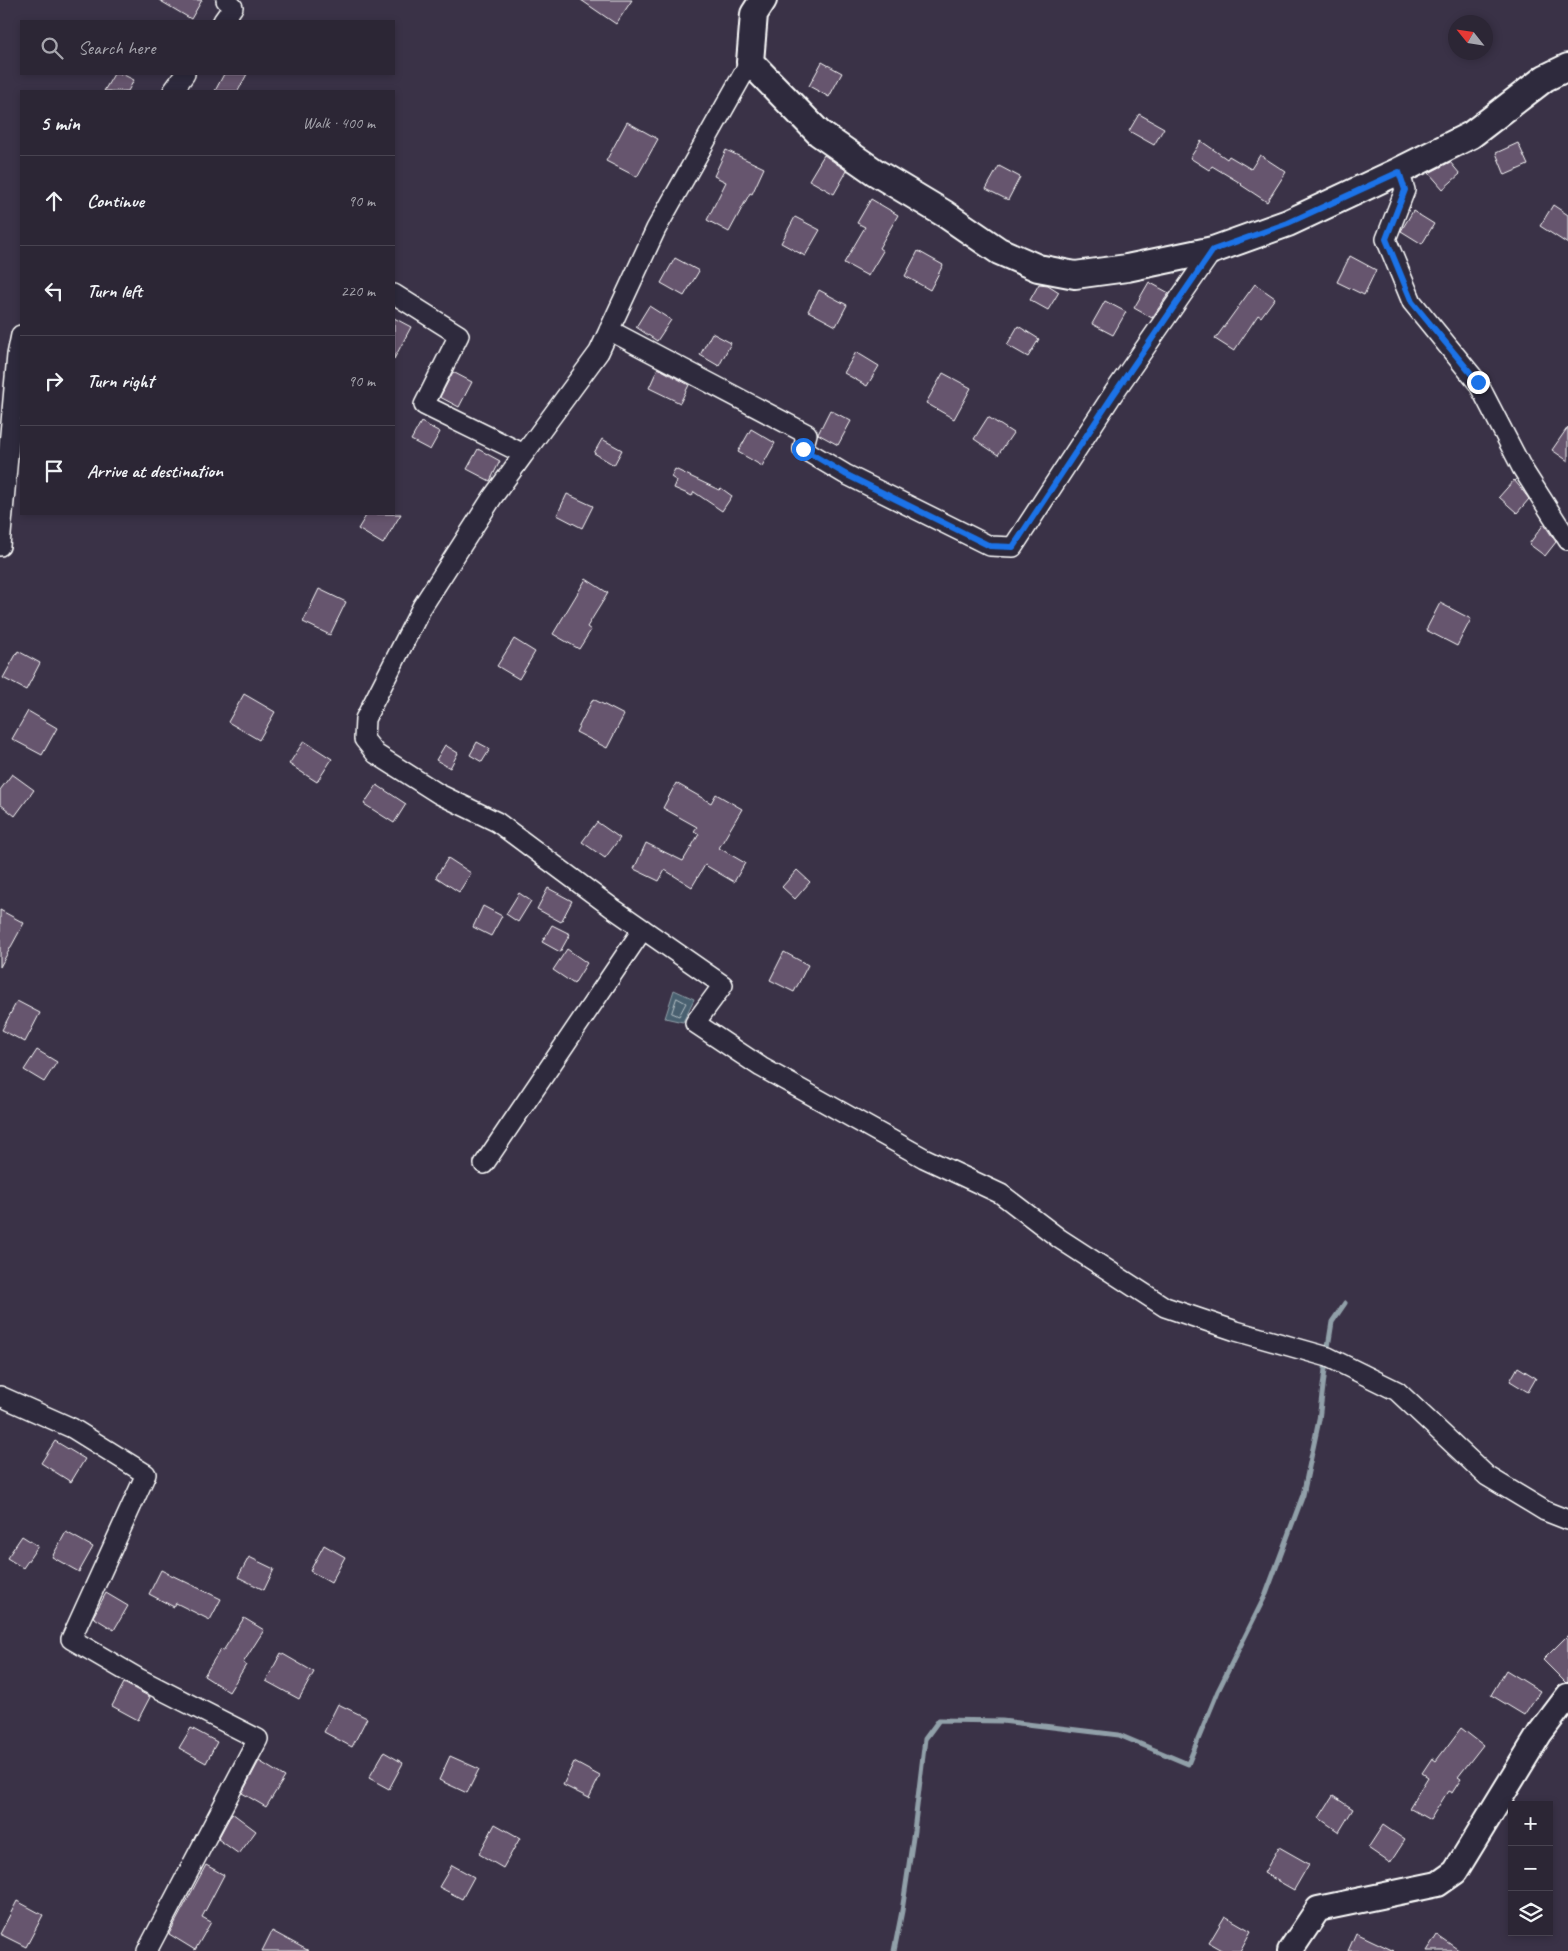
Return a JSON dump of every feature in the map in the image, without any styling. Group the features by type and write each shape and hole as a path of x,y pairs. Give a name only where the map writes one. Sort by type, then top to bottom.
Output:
{"main road":[{"path":"763,0 754,14 750,62 819,134 875,172 945,214 999,251 1038,268 1075,275 1127,268 1213,250 1288,223 1399,172 1471,135 1545,78 1568,67"}],"street":[{"path":"750,62 656,229 599,352 486,506 422,607 365,719 364,739 376,754 439,794 497,822 723,985 695,1023 761,1067 924,1158 1001,1194 1060,1239 1165,1307 1236,1331 1328,1356 1396,1391 1487,1476 1545,1511 1568,1520"},
{"path":"174,90 184,75"},
{"path":"1399,172 1405,190 1386,239 1412,302 1478,382 1522,468 1568,540"},
{"path":"610,330 807,434 803,449 845,474 990,546 1013,547 1114,394 1213,250"},
{"path":"395,295 459,335 424,405 524,454"},
{"path":"0,546 3,478 20,340"},
{"path":"484,1164 643,929"},
{"path":"0,1396 72,1428 146,1474 71,1639 138,1678 258,1740 147,1951"},
{"path":"1290,1951 1318,1909 1438,1884 1455,1872 1540,1732 1568,1696"}],"water":[{"path":"674,990 694,999 683,1022 665,1018"}],"building":[{"path":"159,0 202,0 191,19"},
{"path":"581,0 632,0 616,24"},
{"path":"822,62 842,73 829,97 809,86"},
{"path":"113,75 124,75 134,80 129,90 105,90"},
{"path":"223,75 246,75 239,90 216,90"},
{"path":"1139,114 1164,128 1154,145 1129,131"},
{"path":"627,122 658,139 637,177 606,161"},
{"path":"1201,141 1227,159 1229,156 1251,169 1260,155 1286,172 1267,202 1212,166 1209,170 1190,158"},
{"path":"1518,143 1528,165 1505,175 1496,153"},
{"path":"726,150 764,168 752,194 750,193 729,232 707,220 726,182 714,176"},
{"path":"824,155 847,171 834,194 809,180"},
{"path":"1450,162 1460,174 1443,189 1429,173"},
{"path":"999,166 1020,177 1008,200 986,189"},
{"path":"871,199 898,215 879,248 883,251 868,276 844,263 865,227 857,223"},
{"path":"1553,205 1568,215 1568,244 1540,226"},
{"path":"1413,211 1434,224 1422,244 1401,231"},
{"path":"795,217 820,230 805,256 781,243"},
{"path":"918,251 943,265 930,290 905,276"},
{"path":"1350,256 1376,270 1364,295 1337,282"},
{"path":"675,258 699,271 684,296 661,283"},
{"path":"1149,282 1169,293 1152,318 1134,308"},
{"path":"1039,284 1048,285 1059,292 1048,310 1030,300"},
{"path":"1255,284 1275,298 1261,317 1258,315 1234,351 1215,339"},
{"path":"819,290 847,305 836,326 808,311"},
{"path":"1105,301 1126,312 1113,335 1092,324"},
{"path":"649,306 671,320 657,341 636,327"},
{"path":"395,319 411,327 395,357"},
{"path":"1018,326 1039,339 1028,357 1007,345"},
{"path":"712,333 731,343 719,366 700,355"},
{"path":"856,352 879,366 867,386 844,373"},
{"path":"658,368 689,385 680,403 649,388"},
{"path":"453,372 472,382 459,407 440,397"},
{"path":"943,373 971,388 954,419 926,403"},
{"path":"830,410 851,421 838,445 818,434"},
{"path":"988,417 1013,433 998,455 974,439"},
{"path":"421,422 440,432 430,450 411,440"},
{"path":"1568,427 1568,461 1552,450"},
{"path":"751,429 775,443 762,466 738,452"},
{"path":"602,439 622,450 614,465 594,453"},
{"path":"478,449 500,461 490,481 467,469"},
{"path":"675,469 719,490 721,488 732,496 722,511 694,492 692,496 674,488 677,481 671,477"},
{"path":"1514,480 1529,499 1517,513 1499,497"},
{"path":"567,494 593,506 582,528 557,515"},
{"path":"401,514 383,544 358,529 366,515"},
{"path":"1544,524 1556,542 1545,556 1529,544"},
{"path":"586,579 608,593 587,627 591,630 579,649 553,634"},
{"path":"319,589 346,602 330,635 303,622"},
{"path":"1440,603 1471,619 1457,646 1426,630"},
{"path":"514,639 535,652 519,679 497,666"},
{"path":"18,651 40,663 26,690 3,678"},
{"path":"244,694 275,712 259,740 228,722"},
{"path":"593,699 624,715 607,748 576,732"},
{"path":"28,711 57,728 42,755 12,739"},
{"path":"304,741 332,759 317,782 289,764"},
{"path":"477,742 490,749 482,762 470,755"},
{"path":"445,745 458,753 450,768 436,760"},
{"path":"12,774 34,790 15,816 0,804 0,790"},
{"path":"676,783 711,803 716,794 742,809 719,848 745,863 734,882 705,865 692,887 665,870 659,881 634,869 646,843 683,861 699,834 694,831 697,827 663,808"},
{"path":"377,785 406,804 394,823 364,804"},
{"path":"597,822 620,838 605,858 582,842"},
{"path":"448,858 471,873 459,892 436,877"},
{"path":"797,870 810,882 795,899 782,887"},
{"path":"548,888 572,901 561,922 537,909"},
{"path":"519,893 531,901 518,922 506,914"},
{"path":"483,906 502,916 491,936 473,927"},
{"path":"0,910 24,923 0,967"},
{"path":"552,925 570,934 560,952 542,942"},
{"path":"567,949 587,963 574,984 553,970"},
{"path":"784,952 808,965 794,992 770,980"},
{"path":"17,1001 40,1013 25,1042 2,1030"},
{"path":"37,1050 57,1062 44,1082 24,1070"},
{"path":"1518,1367 1536,1378 1528,1392 1510,1381"},
{"path":"55,1441 85,1459 71,1482 41,1463"},
{"path":"66,1532 93,1547 79,1572 52,1557"},
{"path":"22,1536 38,1546 23,1568 7,1558"},
{"path":"324,1545 345,1557 331,1583 310,1571"},
{"path":"249,1557 274,1569 264,1590 238,1577"},
{"path":"161,1570 221,1599 210,1620 176,1603 174,1607 149,1594"},
{"path":"106,1593 128,1606 114,1630 93,1617"},
{"path":"244,1618 264,1630 243,1663 246,1665 229,1692 204,1676 220,1650 223,1651"},
{"path":"1568,1635 1568,1683 1566,1683 1543,1660"},
{"path":"281,1653 314,1672 299,1699 266,1681"},
{"path":"1506,1670 1540,1691 1524,1715 1491,1695"},
{"path":"124,1683 150,1697 138,1720 112,1706"},
{"path":"338,1704 367,1718 352,1747 324,1732"},
{"path":"191,1728 217,1742 206,1763 179,1748"},
{"path":"1461,1728 1483,1745 1458,1777 1461,1779 1452,1793 1448,1791 1430,1820 1409,1808 1428,1777 1422,1773 1432,1758 1436,1761"},
{"path":"384,1752 403,1763 389,1789 369,1778"},
{"path":"450,1756 479,1769 467,1793 439,1780"},
{"path":"259,1761 285,1777 266,1807 242,1793"},
{"path":"574,1762 600,1776 589,1798 563,1785"},
{"path":"1333,1796 1353,1809 1339,1832 1319,1818"},
{"path":"232,1813 256,1831 239,1854 218,1839"},
{"path":"495,1824 520,1838 503,1868 479,1854"},
{"path":"1383,1825 1405,1840 1390,1863 1368,1848"},
{"path":"1279,1847 1309,1864 1294,1890 1264,1873"},
{"path":"206,1865 224,1875 202,1917 211,1922 195,1950 169,1934"},
{"path":"452,1865 474,1877 462,1899 439,1887"},
{"path":"17,1901 43,1915 26,1947 0,1934"},
{"path":"1225,1916 1251,1931 1240,1951 1223,1951 1209,1943"},
{"path":"272,1931 309,1951 262,1951"},
{"path":"1356,1933 1394,1951 1348,1951"},
{"path":"1437,1935 1460,1951 1427,1951"}],"waterway":[{"path":"1327,1353 1332,1322 1345,1303"},
{"path":"894,1951 914,1831 925,1739 939,1720 1002,1721 1119,1735 1188,1764 1218,1691 1266,1594 1303,1495 1319,1420 1326,1361"}],"route":[{"path":"803,449 845,474 990,546 1013,547 1114,394 1213,250 1288,223 1399,172 1405,190 1386,239 1412,302 1478,382"}]}
